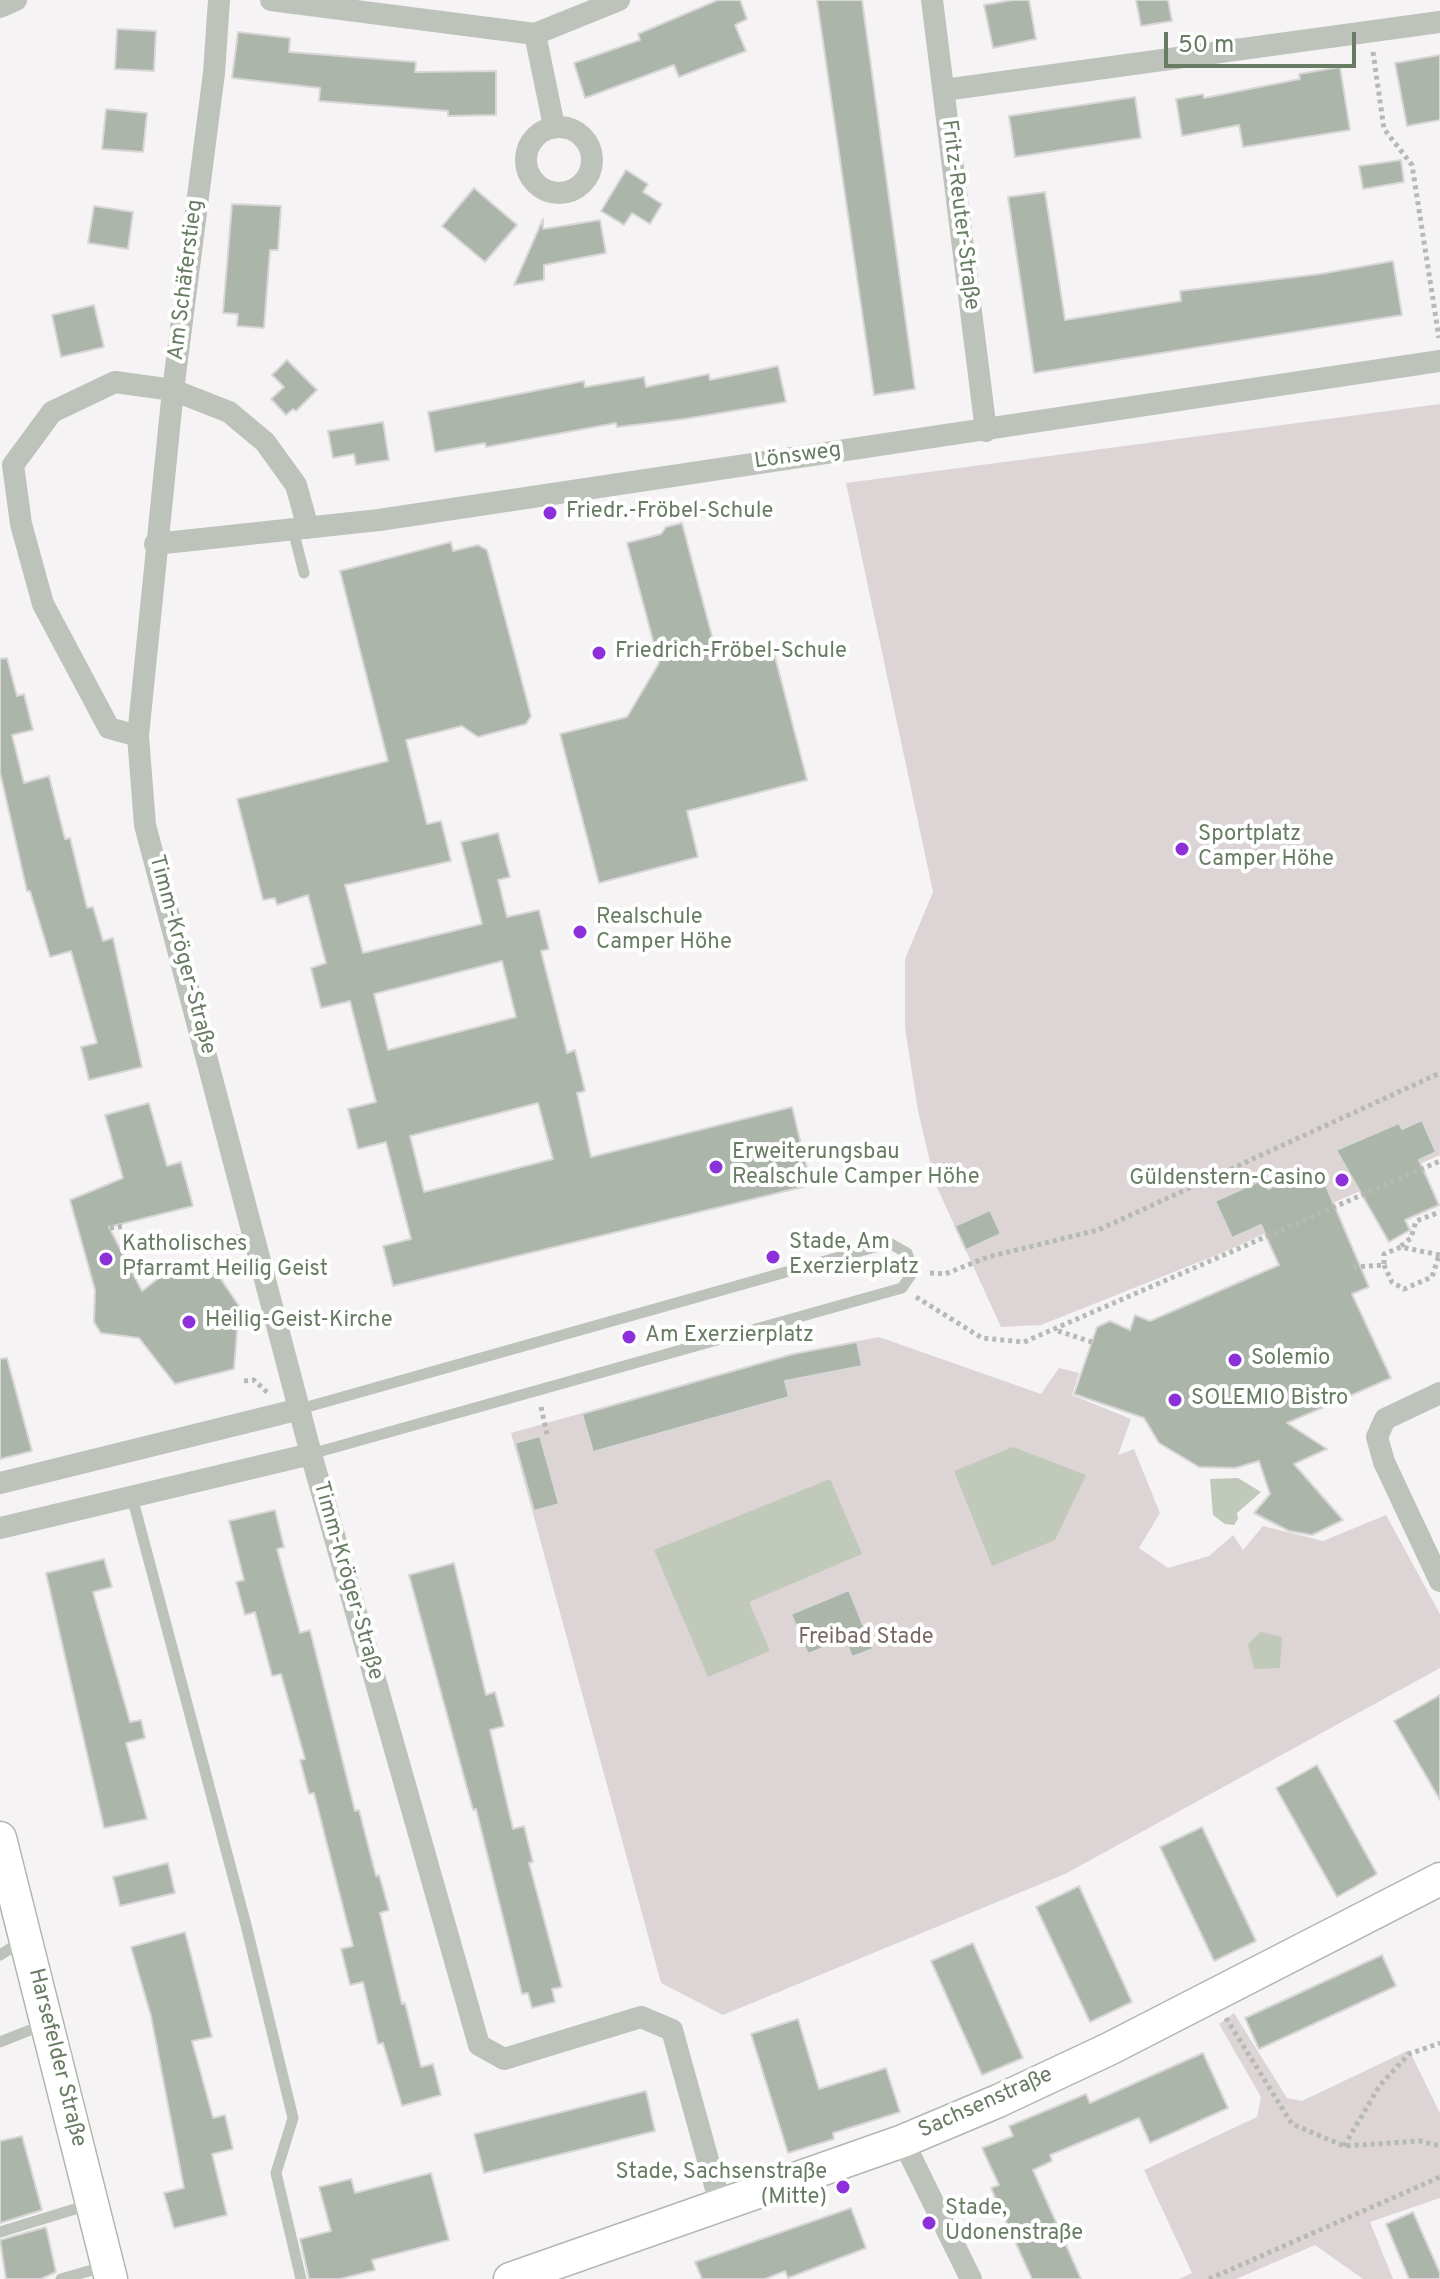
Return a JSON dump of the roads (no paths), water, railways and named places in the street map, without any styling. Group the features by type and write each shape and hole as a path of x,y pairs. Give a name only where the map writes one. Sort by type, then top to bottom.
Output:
{"street":[{"path":"0,7 16,0"},
{"path":"271,0 535,34 619,0"},
{"name":"Fritz-Reuter-Straße","path":"932,0 986,431"},
{"name":"Am Schäferstieg","path":"155,544 219,8"},
{"path":"944,90 1440,22"},
{"path":"535,34 554,126"},
{"name":"Lönsweg","path":"155,544 300,529 986,431 1440,361"},
{"path":"138,736 109,728 43,604 21,524 13,465 52,412 115,382 173,390 229,412 265,442 296,485 300,529"},
{"name":"Timm-Kröger-Straße","path":"155,544 138,736 145,825 311,1454 479,2045 504,2059 641,2017 672,2030 721,2207"},
{"path":"1440,1393 1385,1419 1377,1437 1384,1462 1440,1581"},
{"path":"0,1483 300,1409"},
{"path":"0,1528 311,1454"},
{"name":"Harsefelder Straße","path":"0,1838 13,1947 48,2023 110,2272"},
{"name":"Sachsenstraße","path":"510,2279 903,2141 1053,2075 1213,1997 1440,1879"},
{"path":"903,2141 971,2279"}],"lane":[{"path":"300,529 304,573"},
{"path":"210,1243 255,1238"},
{"path":"300,1409 889,1243 907,1253 913,1272 902,1288 311,1454"},
{"path":"132,1497 246,1925 293,2118 276,2173 301,2279"},
{"path":"0,2042 48,2023"},
{"path":"0,2232 92,2204"},
{"path":"61,2279 110,2272"}],"place":[{"name":"Friedr.-Fröbel-Schule","path":"550,513"},
{"name":"Friedrich-Fröbel-Schule","path":"599,653"},
{"name":"Sportplatz Camper Höhe","path":"1182,849"},
{"name":"Realschule Camper Höhe","path":"580,932"},
{"name":"Erweiterungsbau Realschule Camper Höhe","path":"716,1167"},
{"name":"Güldenstern-Casino","path":"1342,1180"},
{"name":"Stade, Am Exerzierplatz","path":"773,1257"},
{"name":"Katholisches Pfarramt Heilig Geist","path":"106,1259"},
{"name":"Heilig-Geist-Kirche","path":"189,1322"},
{"name":"Am Exerzierplatz","path":"629,1337"},
{"name":"Solemio","path":"1235,1360"},
{"name":"SOLEMIO Bistro","path":"1175,1400"},
{"name":"Stade, Sachsenstraße (Mitte)","path":"843,2187"},
{"name":"Stade, Udonenstraße","path":"929,2223"}],"park label":[{"name":"Freibad Stade","path":"866,1639"}]}
